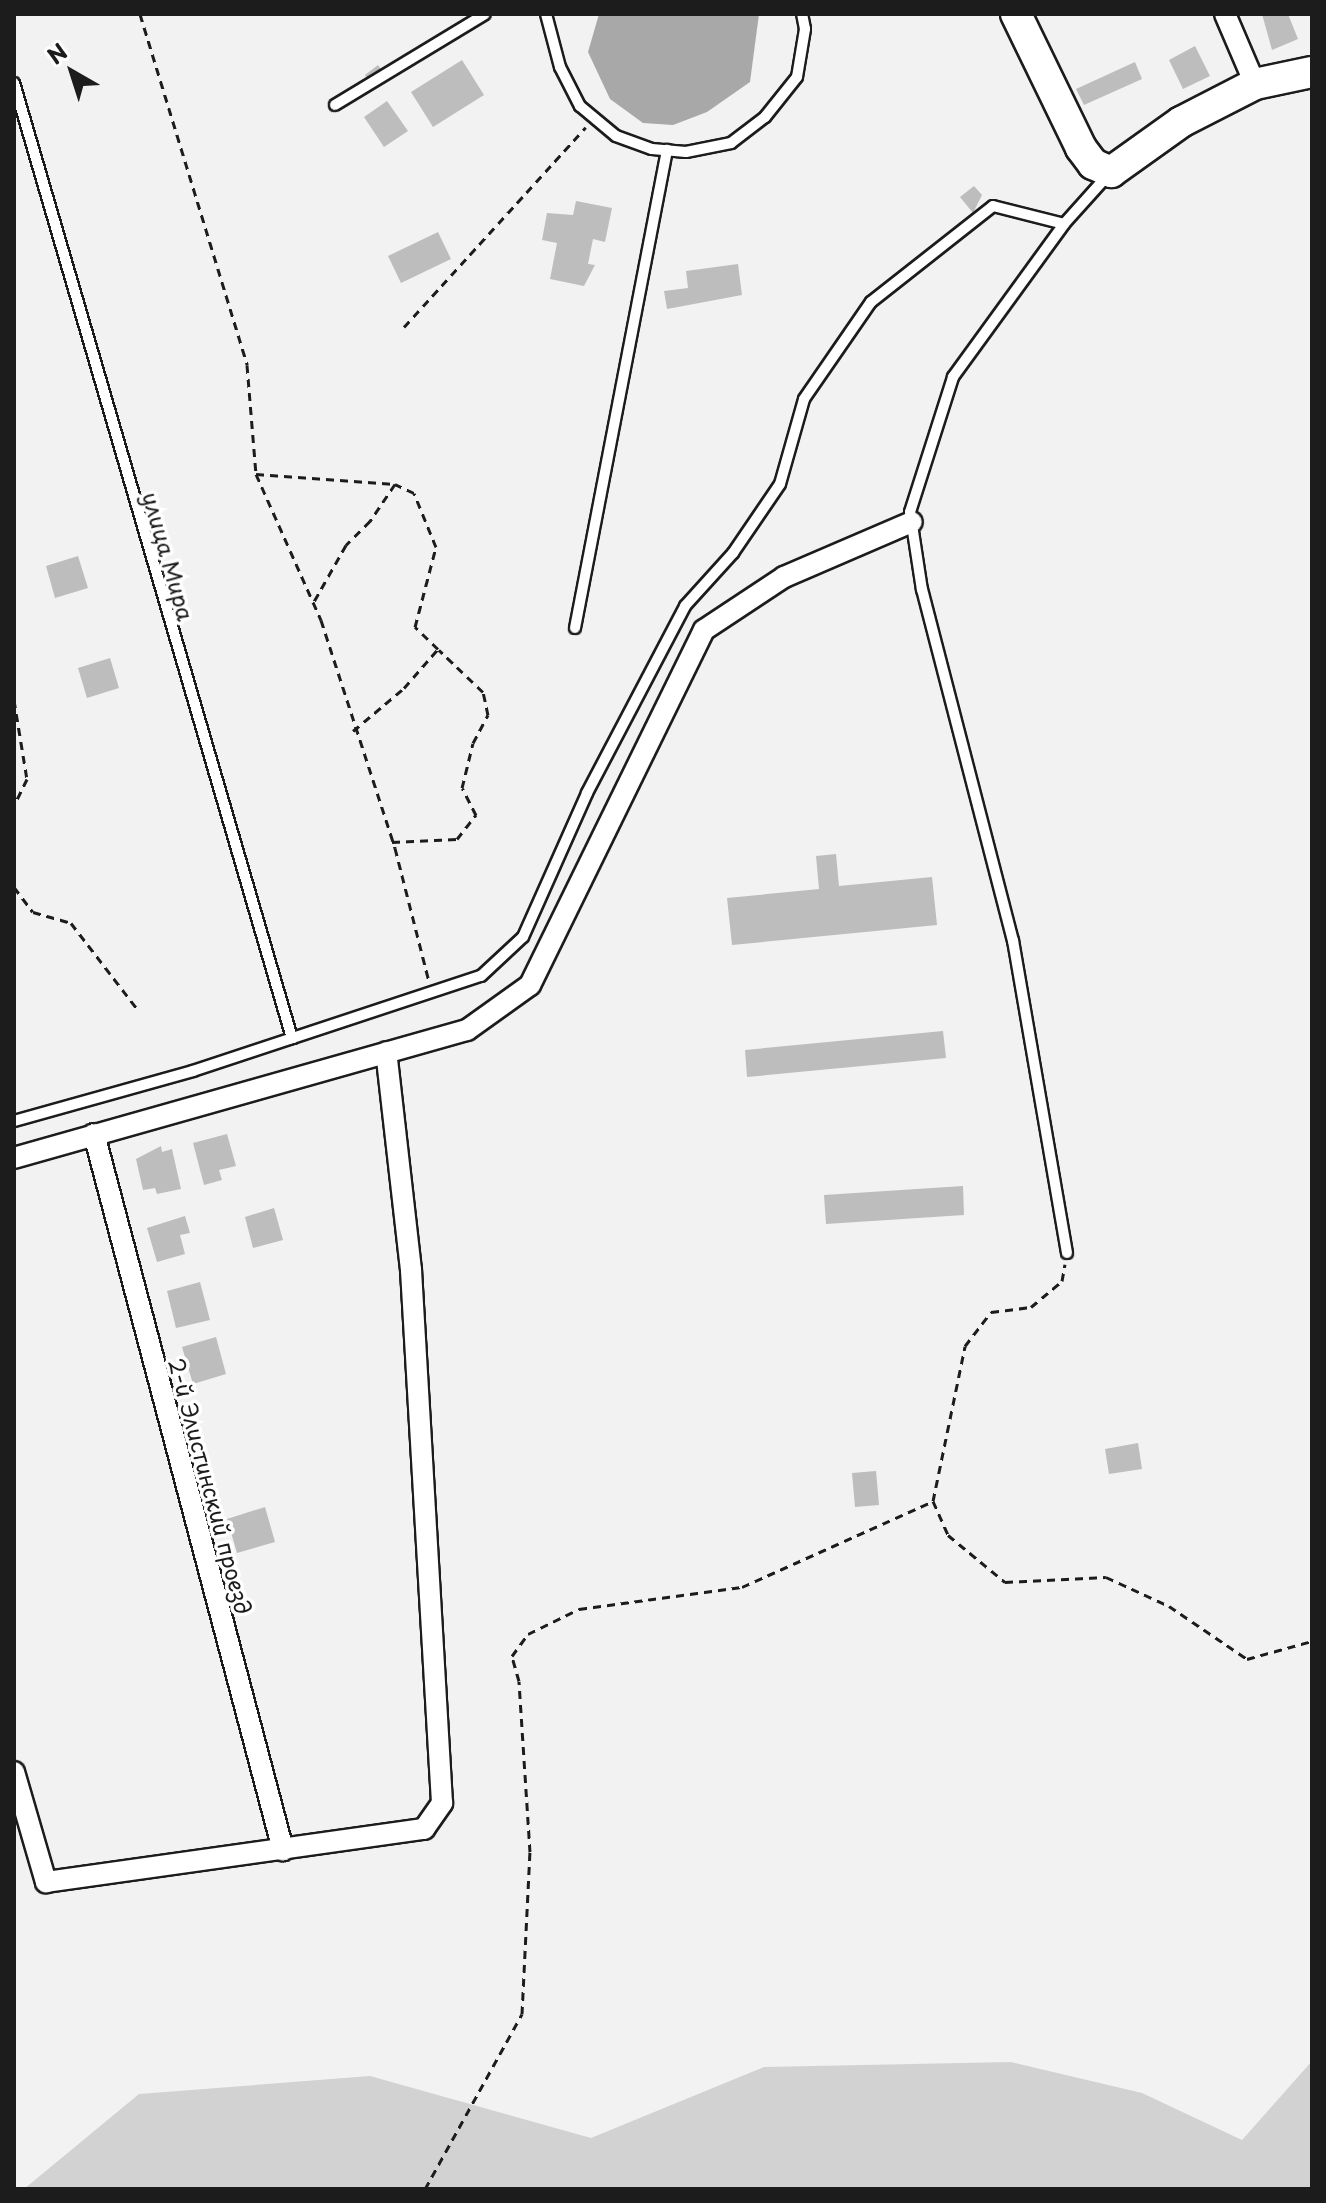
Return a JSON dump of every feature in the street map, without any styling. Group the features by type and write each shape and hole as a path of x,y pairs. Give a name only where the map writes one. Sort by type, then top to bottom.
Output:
{"street":[{"path":"1016,14 1081,148 1093,164 1111,172 1181,122 1255,84 1312,72"},
{"path":"1225,14 1255,84"},
{"path":"14,1158 467,1030 530,985 704,630 784,577 912,522"},
{"path":"14,1772 46,1882 424,1829 442,1803 411,1270 386,1052"},
{"name":"2-й Элистинский проезд","path":"94,1134 283,1850"}],"lane":[{"path":"335,105 485,14"},
{"path":"546,14 560,67 580,106 616,136 667,150 731,143 765,117 797,77 805,29 802,14"},
{"name":"улица Мира","path":"14,83 292,1038"},
{"path":"575,628 667,150"},
{"path":"1067,1253 1013,941 922,590 910,512 953,377 1064,224 1111,172"},
{"path":"14,1121 292,1038 481,976 523,937 587,793 685,606 733,553 780,484 804,399 871,302 993,206 1064,224"}],"path":[{"path":"140,14 247,365 256,474 312,605 392,842 432,992"},
{"path":"404,327 594,118"},
{"path":"256,474 395,484 414,493 436,547 415,627 483,692 488,715 473,743 462,788 476,815 457,839 392,842"},
{"path":"312,605 346,545 370,521 395,484"},
{"path":"353,731 404,688 438,649"},
{"path":"14,700 27,779 14,806"},
{"path":"14,887 33,912 71,923 138,1010"},
{"path":"1067,1253 1062,1281 1031,1307 991,1312 965,1346 933,1501 948,1535 1005,1582 1106,1577 1169,1606 1247,1659 1312,1641"},
{"path":"425,2189 522,2014 530,1852 519,1681 512,1656 528,1634 579,1609 742,1587 933,1501"}],"shaded area":[{"path":"599,14 759,14 750,82 707,112 673,125 643,123 610,99 588,52"},
{"path":"1312,2061 1312,2189 24,2189 139,2094 370,2076 591,2138 764,2067 1011,2062 1142,2093 1242,2140"}],"building":[{"path":"1262,14 1288,14 1298,39 1272,50"},
{"path":"1195,46 1210,76 1183,89 1169,60"},
{"path":"462,60 484,95 433,127 411,92"},
{"path":"1135,62 1142,79 1084,105 1076,89"},
{"path":"378,65 383,72 369,82 365,75"},
{"path":"387,101 408,131 384,147 364,117"},
{"path":"974,186 982,195 973,213 960,197"},
{"path":"576,201 612,208 605,242 593,239 588,264 595,265 584,286 550,279 557,243 542,240 547,213 573,215"},
{"path":"438,232 451,259 401,283 388,256"},
{"path":"738,264 742,295 667,309 664,291 688,288 686,271"},
{"path":"78,556 88,588 55,598 46,566"},
{"path":"110,658 119,688 87,698 78,668"},
{"path":"836,854 839,886 932,877 937,925 732,945 727,898 819,889 816,856"},
{"path":"943,1031 946,1058 747,1077 745,1050"},
{"path":"227,1134 236,1166 219,1170 222,1180 204,1185 193,1143"},
{"path":"161,1146 162,1152 172,1149 181,1189 157,1194 155,1188 143,1190 136,1159"},
{"path":"963,1186 964,1215 826,1224 824,1195"},
{"path":"274,1208 283,1240 253,1248 245,1217"},
{"path":"185,1216 190,1233 180,1235 185,1254 157,1262 147,1228"},
{"path":"200,1282 210,1320 176,1328 167,1291"},
{"path":"216,1337 226,1374 193,1384 182,1347"},
{"path":"1138,1443 1142,1469 1109,1474 1105,1449"},
{"path":"876,1471 879,1505 855,1507 852,1473"},
{"path":"265,1507 275,1542 237,1553 227,1519"}]}
